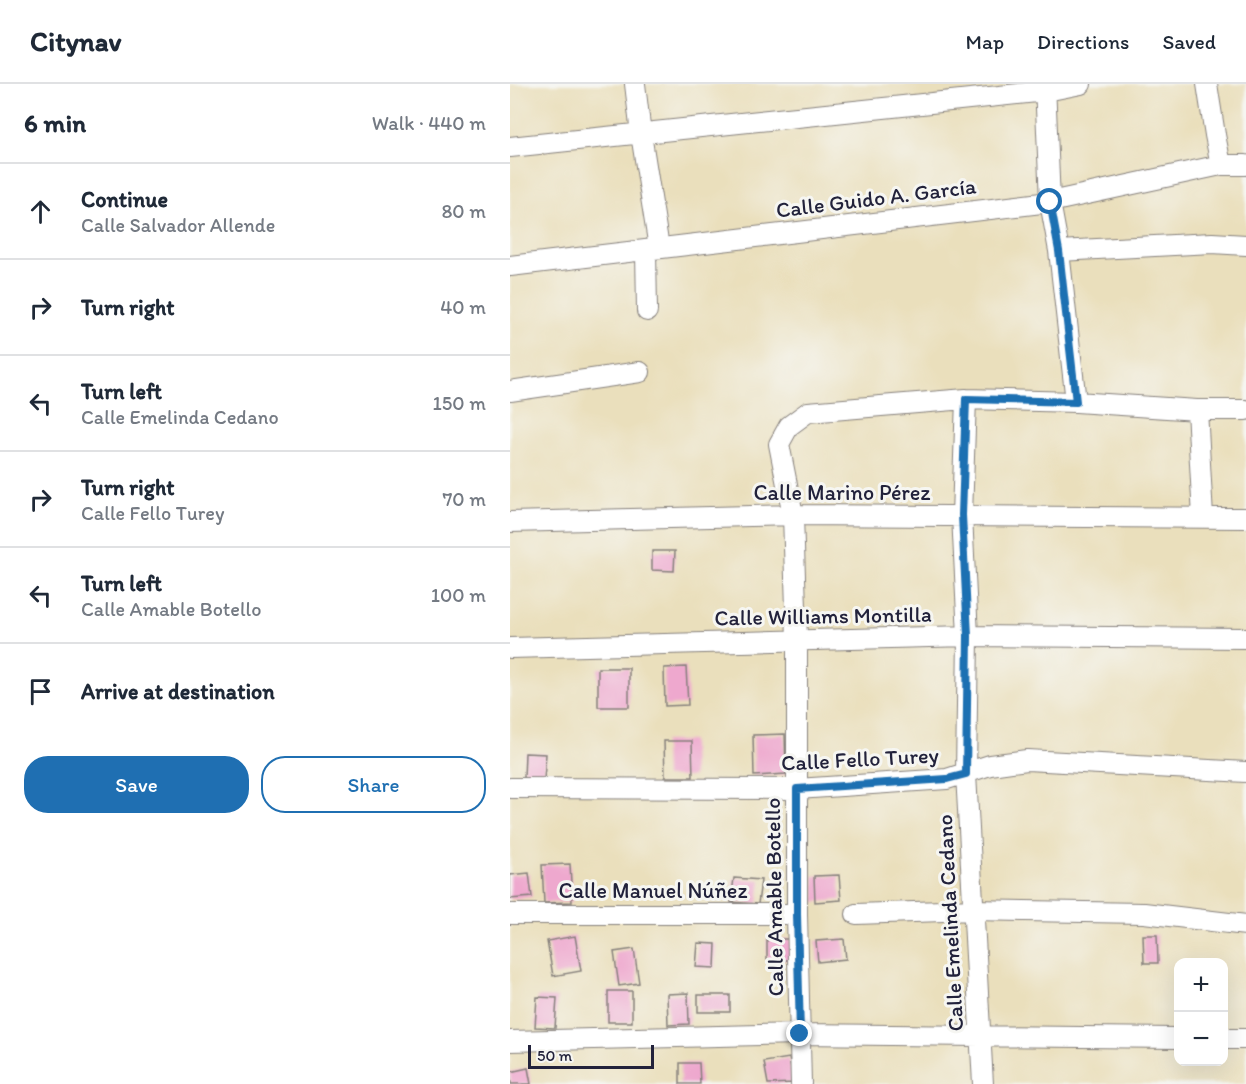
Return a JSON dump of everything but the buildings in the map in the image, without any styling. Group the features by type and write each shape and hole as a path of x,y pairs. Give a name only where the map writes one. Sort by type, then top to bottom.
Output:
{"street":[{"path":"635,84 653,249 647,311"},
{"path":"510,147 1082,84"},
{"path":"1207,84 1221,165"},
{"path":"1045,88 1050,202 1059,251 1076,402"},
{"name":"Calle Guido A. García","path":"510,266 1050,202 1221,165 1246,165"},
{"path":"1059,251 1212,243 1246,245"},
{"path":"510,392 640,372"},
{"path":"966,399 1076,402 1197,410 1246,410"},
{"name":"Calle Amable Botello","path":"801,1084 797,914 797,640 793,515 779,444 789,426 808,412 966,399"},
{"name":"Calle Emelinda Cedano","path":"966,399 962,515 968,636 966,774 983,1084"},
{"path":"1197,410 1203,517"},
{"name":"Calle Marino Pérez","path":"510,522 793,515 1246,518"},
{"name":"Calle Williams Montilla","path":"510,648 968,636 1246,638"},
{"name":"Calle Fello Turey","path":"510,788 797,789 947,779 990,765 1028,760 1246,772"},
{"path":"856,914 972,910 1144,913 1246,925"},
{"name":"Calle Manuel Núñez","path":"510,914 797,914"},
{"path":"510,1041 800,1034 1174,1038"},
{"path":"1228,1038 1246,1039"}],"route":[{"path":"800,1034 797,789 947,779 966,774 968,636 962,515 966,399 1076,402 1059,251 1050,202"}]}
